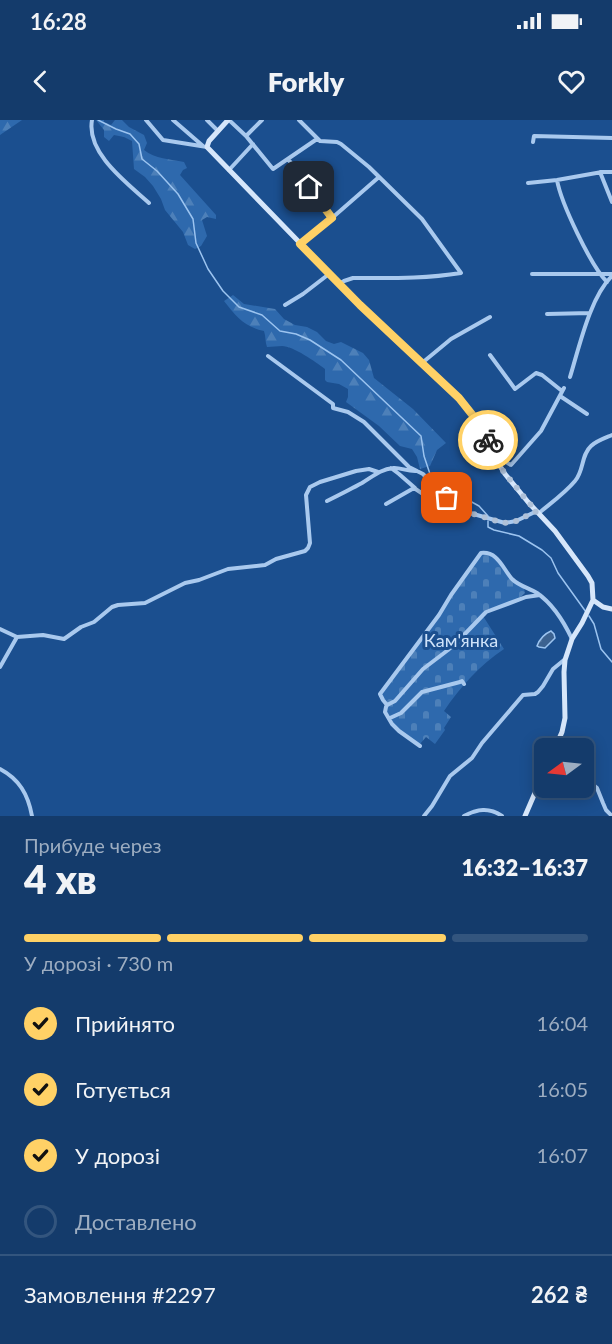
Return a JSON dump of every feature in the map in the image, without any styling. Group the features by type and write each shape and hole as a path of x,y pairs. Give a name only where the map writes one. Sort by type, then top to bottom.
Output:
{"street":[{"path":"92,120 92,132 99,153 149,203"},
{"path":"146,120 164,140 206,145"},
{"path":"173,120 206,145 329,274 459,398 482,427 500,467 555,531 588,576 592,583 593,600 572,639 565,660 565,718 559,738"},
{"path":"207,120 218,131"},
{"path":"206,145 228,120 246,136 273,170 317,139"},
{"path":"246,136 262,120"},
{"path":"299,120 320,141 337,142 345,146 379,177 422,219 461,273 416,278 353,278 339,284"},
{"path":"533,142 534,136 612,138"},
{"path":"229,170 253,144"},
{"path":"288,159 332,218"},
{"path":"600,172 612,202"},
{"path":"528,183 612,172"},
{"path":"300,244 379,177"},
{"path":"557,180 564,203 599,274 607,282"},
{"path":"285,305 329,274"},
{"path":"532,274 612,275"},
{"path":"570,377 590,313 612,275"},
{"path":"547,314 590,313"},
{"path":"422,363 451,339 490,317"},
{"path":"490,355 515,389 536,373 542,375 587,414"},
{"path":"268,356 333,404 333,408 348,412 364,422 409,467 423,474 463,511 488,519 509,522 538,512 577,478 590,447 595,442 612,435"},
{"path":"488,441 511,465 541,431 562,392"},
{"path":"327,501 363,483 378,472 391,468 432,500 447,498"},
{"path":"387,470 398,468 409,472 418,471"},
{"path":"0,629 17,637 43,635 64,639 86,624 94,622 118,604 145,603 185,583 228,569 264,565 305,551 310,543 306,495 310,487 348,473 369,469 378,472"},
{"path":"386,504 416,489"},
{"path":"387,705 380,694 439,615 481,553 488,553 495,557 514,581 549,604 572,639"},
{"path":"420,746 396,729 385,712 387,705 400,697 423,669 476,624 482,614 519,599 540,596"},
{"path":"593,600 603,607 612,609"},
{"path":"0,667 17,637"},
{"path":"424,816 450,776 472,758 523,694 538,692 553,669 565,660"},
{"path":"390,718 403,711 422,692 461,681 464,684"},
{"path":"0,769 10,774 20,785 32,816"},
{"path":"594,785 612,816"},
{"path":"525,816 534,795"},
{"path":"464,816 483,809 502,816"}],"green space":[{"path":"0,120 22,120 0,135"},
{"path":"96,120 104,120 111,125 115,120 122,120 129,127 144,135 147,143 144,150 148,153 184,162 187,168 180,175 216,215 216,219 207,217 202,220 207,236 201,246 195,249 188,245 183,232 165,210 153,186 134,169 132,141 114,135 109,141 104,137 104,130"},
{"path":"233,295 244,304 275,309 284,319 317,332 326,341 334,344 341,342 363,353 369,360 374,378 413,409 446,443 437,450 430,466 420,469 412,449 400,446 379,426 346,402 348,389 339,384 327,382 325,369 321,366 287,347 267,347 264,331 241,320 224,301"},
{"name":"Кам'янка","path":"484,553 494,557 511,580 524,588 525,593 512,602 483,612 483,616 504,649 479,669 450,702 444,711 451,717 435,744 426,737 420,744 398,730 386,711 388,706 382,693 476,559"}],"water":[{"path":"551,631 555,638 545,648 537,646 542,637"}],"waterway":[{"path":"98,120 130,134 139,144 142,159 157,171 178,194 193,219 196,243 208,269 223,291 239,307 262,315 280,331 310,340 341,360 421,436 430,474 479,506 488,516"},
{"path":"488,521 488,527 519,536 551,558 558,573 586,612"},
{"path":"589,616 594,624 601,649 612,662"}],"way so far":[{"path":"447,498 463,511 504,523 516,521 537,511 500,467 488,440"}],"route":[{"path":"309,187 332,218 300,244 360,305 459,398 482,427 488,440"}]}
